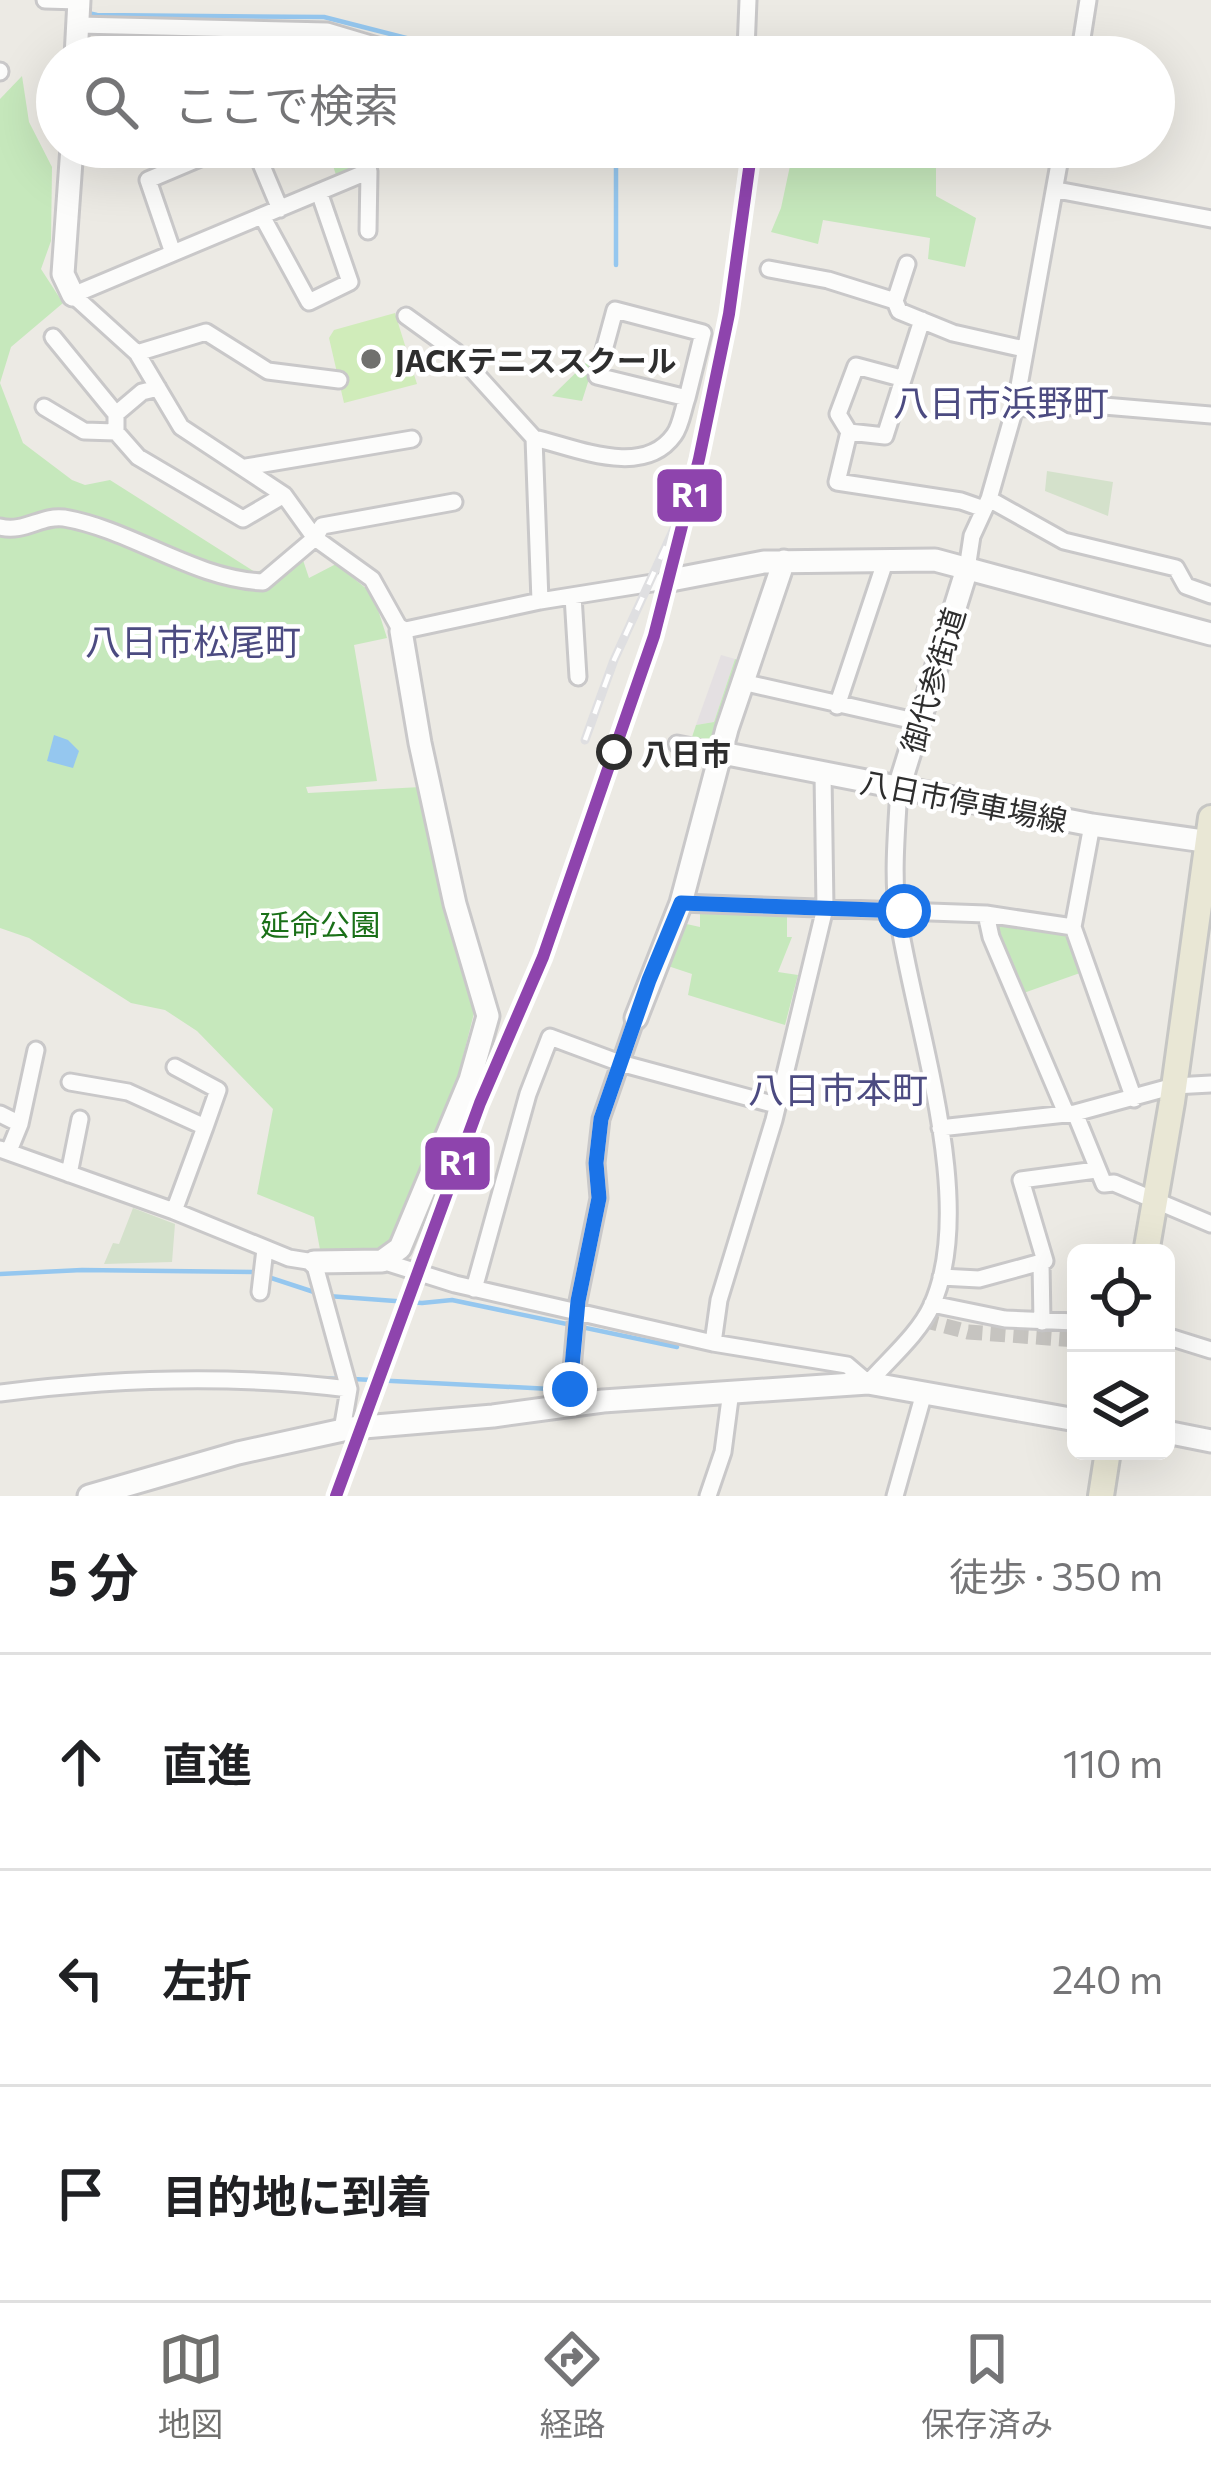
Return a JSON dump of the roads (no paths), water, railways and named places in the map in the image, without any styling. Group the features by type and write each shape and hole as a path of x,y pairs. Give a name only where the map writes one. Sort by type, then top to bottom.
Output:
{"main road":[{"path":"1147,1244 1210,834"},
{"path":"1102,1496 1107,1460"}],"street":[{"path":"45,0 79,1 77,36"},
{"path":"747,36 748,0"},
{"path":"1082,36 1088,0"},
{"path":"78,25 327,31 344,36"},
{"path":"71,168 63,274 73,295 137,353 181,427 284,496 315,538 372,579 401,631 455,904 488,1016 470,1080 425,1193 400,1248 382,1262"},
{"path":"173,253 148,181 178,168"},
{"path":"263,168 280,209"},
{"name":"御代参街道","path":"868,1383 932,1304 941,1277 946,1200 940,1129 897,910 899,787 967,569 971,536 1016,408 1060,168"},
{"path":"73,295 369,171 368,231"},
{"path":"1057,190 1211,219"},
{"path":"262,216 309,302 350,282 319,192"},
{"path":"907,264 896,302 899,311 980,341 1024,349"},
{"path":"769,268 828,280 896,302"},
{"path":"406,316 456,352 534,438 621,458 645,455 675,434 687,398 703,333 615,310 597,376 687,398"},
{"path":"849,432 885,436 922,320"},
{"path":"137,353 206,332 268,370 338,380"},
{"path":"52,338 116,414 116,432 138,457 243,519 284,496"},
{"path":"901,378 856,366 838,414 849,432 837,482 986,504 1064,541 1176,568 1186,586 1211,596"},
{"path":"116,414 142,392 158,388"},
{"path":"1016,408 1104,406 1211,416"},
{"path":"44,407 84,431 116,432"},
{"path":"534,438 540,602"},
{"path":"246,467 412,439"},
{"path":"0,527 19,530 57,517 131,538 222,577 263,583 315,538 322,526 454,502"},
{"path":"401,631 784,561 886,559 935,560 1211,634"},
{"path":"837,706 886,559"},
{"path":"569,1404 577,1312 599,1198 596,1163 601,1119 681,903 742,682 784,561"},
{"path":"573,596 578,677"},
{"path":"742,682 919,722"},
{"path":"677,744 722,753"},
{"name":"八日市停車場線","path":"722,753 1092,825 1210,834"},
{"path":"713,1343 719,1300 776,1105 825,908 823,774"},
{"path":"1092,825 1073,927 1134,1099"},
{"path":"681,903 986,914 1073,927"},
{"path":"986,914 991,937 1105,1184 1114,1183 1211,1224"},
{"path":"474,1289 528,1094 550,1037 620,1063 776,1105"},
{"path":"36,1050 20,1124 4,1150 266,1249 314,1262 382,1262 474,1289 713,1343 847,1365 868,1383"},
{"path":"173,1211 218,1090 175,1067"},
{"path":"70,1082 128,1092 205,1127"},
{"path":"940,1129 1070,1113 1174,1086 1211,1084"},
{"path":"0,1114 20,1124"},
{"path":"68,1174 80,1119"},
{"path":"941,1277 979,1279 1045,1261 1021,1180 1096,1170"},
{"path":"261,1283 266,1249"},
{"path":"314,1262 349,1389 342,1430"},
{"path":"1041,1262 1042,1322"},
{"path":"932,1304 1067,1322"},
{"path":"1175,1339 1211,1350"},
{"path":"0,1393 121,1379 291,1382 349,1389"},
{"path":"89,1496 342,1430 731,1391 868,1383 1067,1418"},
{"path":"708,1496 723,1452 731,1391"},
{"path":"895,1496 923,1393"},
{"path":"1175,1434 1211,1441"}],"water":[{"path":"54,735 79,751 73,768 47,761"}],"waterway":[{"path":"88,9 97,15 324,17 398,36"},
{"path":"616,168 616,265"},
{"path":"0,1274 253,1272 317,1293"},
{"path":"328,1296 422,1303 452,1300 677,1347"},
{"path":"311,1378 342,1379"},
{"path":"353,1379 551,1389"}],"tunnel":[{"path":"923,1320 968,1332 1067,1339"}],"railway":[{"path":"585,740 614,660 677,522"}],"place":[{"name":"JACKテニススクール","path":"371,359"},
{"name":"八日市","path":"614,752"}],"district":[{"name":"八日市浜野町","path":"1001,401"},
{"name":"八日市松尾町","path":"193,640"},
{"name":"八日市本町","path":"838,1088"}],"park label":[{"name":"延命公園","path":"320,923"}]}
